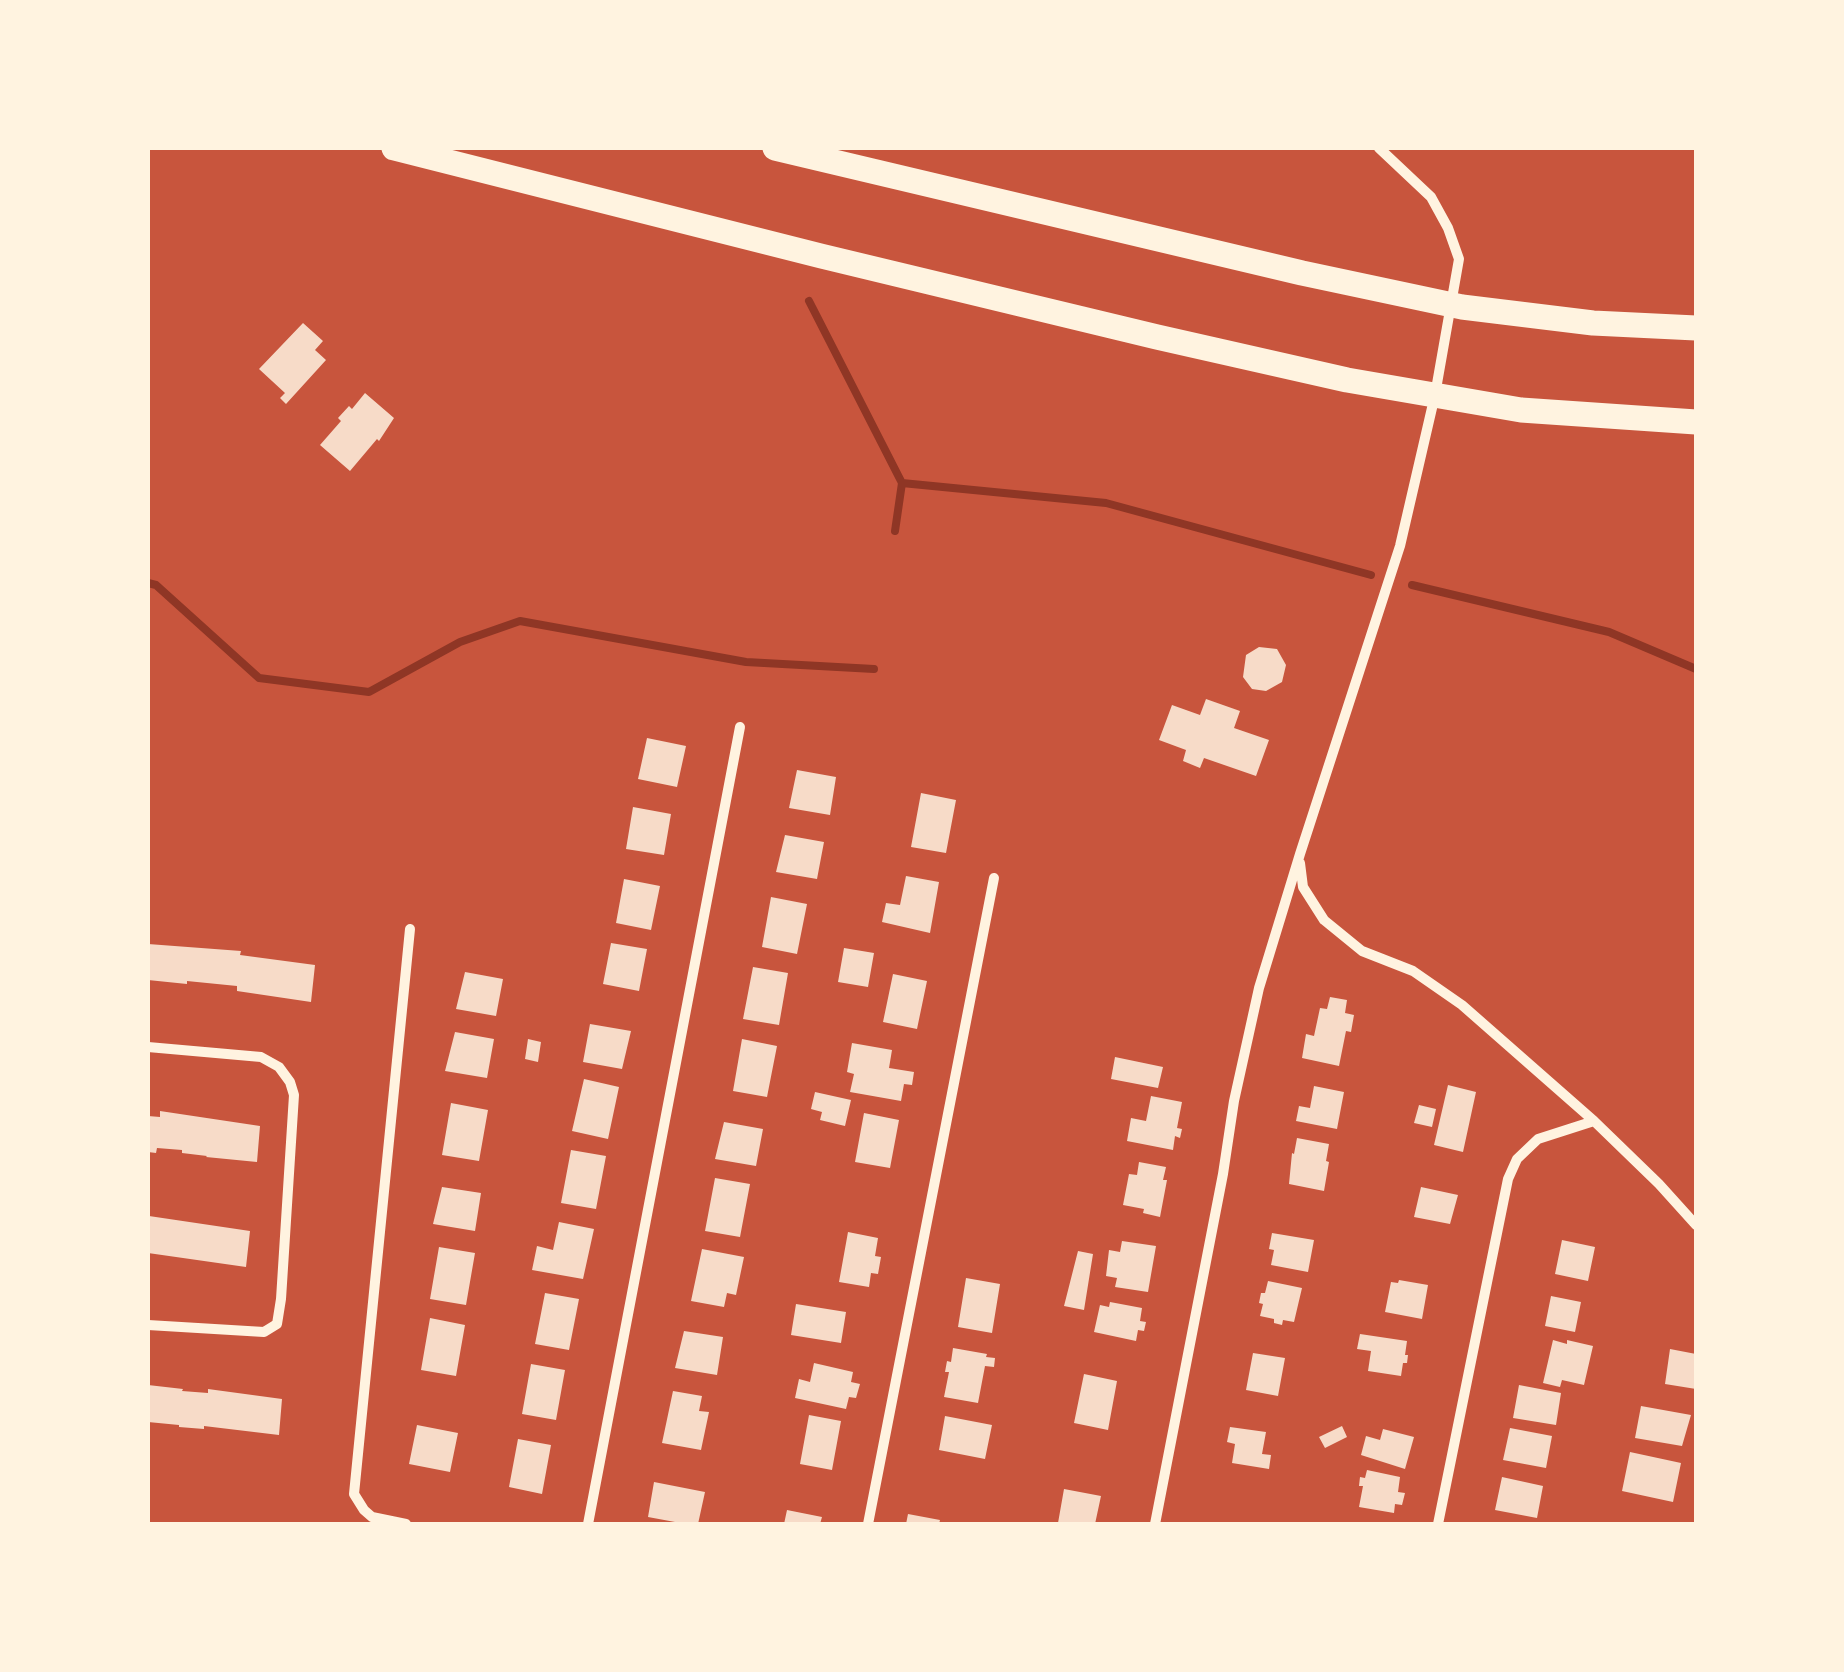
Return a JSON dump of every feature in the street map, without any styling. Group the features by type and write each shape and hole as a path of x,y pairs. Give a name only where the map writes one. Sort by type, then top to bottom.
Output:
{"highway":[{"path":"394,148 821,256 1347,380 1521,410 1696,422"},
{"path":"776,148 1302,273 1450,304 1593,323 1696,328"}],"street":[{"path":"1155,1524 1259,988 1400,546 1435,395 1459,259 1431,197 1379,148"},
{"path":"588,1524 740,727"},
{"path":"1300,854 1303,887 1324,920 1362,951 1413,971 1462,1006 1594,1121 1696,1225"},
{"path":"868,1524 994,878"},
{"path":"402,1524 372,1517 354,1494 410,929"},
{"path":"148,1047 262,1056 279,1067 294,1095 279,1320 264,1332 148,1325"},
{"path":"1438,1524 1508,1179 1517,1159 1538,1139 1594,1121"}],"building":[{"path":"303,323 323,341 315,350 326,360 286,404 280,398 285,393 259,369"},
{"path":"365,393 394,418 379,441 350,471 320,445 341,421 338,418"},
{"path":"1259,647 1277,649 1286,665 1282,682 1266,691 1252,689 1243,677 1246,655"},
{"path":"1206,699 1240,711 1234,728 1269,740 1256,776 1204,758 1200,768 1183,761 1186,750 1159,740 1172,705 1200,715"},
{"path":"647,738 686,746 677,787 638,779"},
{"path":"797,770 836,777 830,815 789,808"},
{"path":"921,793 956,800 946,853 911,847"},
{"path":"633,807 671,814 664,855 626,849"},
{"path":"785,835 824,842 817,879 776,872"},
{"path":"906,876 939,882 930,933 882,922 886,903 900,905"},
{"path":"624,879 660,886 651,930 616,923"},
{"path":"771,897 807,904 797,954 762,947"},
{"path":"611,943 647,949 639,991 603,984"},
{"path":"148,944 241,951 240,955 315,965 311,1002 237,991 237,986 148,980"},
{"path":"844,948 874,953 868,987 838,982"},
{"path":"753,967 788,973 779,1025 743,1019"},
{"path":"465,972 503,979 496,1016 456,1009"},
{"path":"893,974 927,981 917,1029 883,1022"},
{"path":"1330,997 1347,1000 1345,1013 1354,1015 1351,1032 1346,1031 1339,1066 1302,1058 1306,1034 1314,1036 1320,1008 1327,1009"},
{"path":"590,1024 631,1031 622,1069 583,1062"},
{"path":"455,1032 494,1039 487,1078 445,1071"},
{"path":"528,1039 541,1042 538,1062 525,1059"},
{"path":"742,1039 777,1046 767,1097 733,1091"},
{"path":"852,1043 892,1050 889,1068 914,1072 912,1085 904,1084 901,1101 850,1092 854,1074 847,1072"},
{"path":"1115,1057 1163,1067 1158,1088 1111,1079"},
{"path":"584,1079 619,1087 608,1139 572,1131"},
{"path":"1448,1085 1476,1092 1463,1152 1434,1145"},
{"path":"1314,1086 1344,1092 1337,1129 1296,1121 1299,1106 1310,1108"},
{"path":"815,1092 851,1100 845,1126 820,1120 822,1112 811,1109"},
{"path":"1151,1096 1182,1102 1177,1128 1182,1129 1180,1138 1175,1136 1173,1150 1127,1141 1131,1118 1146,1121"},
{"path":"451,1103 488,1110 479,1161 442,1155"},
{"path":"1419,1105 1436,1109 1432,1127 1414,1123"},
{"path":"160,1111 260,1126 257,1162 206,1157 182,1150 157,1148 156,1153 148,1152 148,1116 160,1117"},
{"path":"864,1113 899,1120 890,1168 855,1162"},
{"path":"724,1122 763,1129 756,1166 715,1159"},
{"path":"1297,1138 1329,1144 1324,1191 1289,1184"},
{"path":"571,1150 606,1156 596,1209 561,1203"},
{"path":"1139,1162 1166,1167 1160,1217 1123,1205 1129,1174 1137,1175"},
{"path":"715,1178 750,1184 740,1237 705,1231"},
{"path":"442,1187 481,1193 475,1231 433,1224"},
{"path":"1421,1187 1458,1195 1450,1224 1414,1217"},
{"path":"149,1216 250,1231 246,1267 148,1253"},
{"path":"559,1222 594,1229 583,1279 532,1270 537,1246 553,1250"},
{"path":"848,1232 878,1238 878,1274 871,1273 869,1287 839,1282"},
{"path":"1272,1233 1314,1240 1308,1272 1271,1265"},
{"path":"1562,1240 1595,1247 1588,1281 1555,1274"},
{"path":"1122,1241 1156,1246 1148,1292 1115,1287 1117,1278 1106,1276 1109,1250 1120,1252"},
{"path":"439,1247 475,1253 466,1305 430,1299"},
{"path":"702,1249 744,1257 736,1295 727,1293 724,1307 691,1301"},
{"path":"1078,1251 1093,1254 1084,1310 1064,1306"},
{"path":"966,1278 1000,1284 992,1333 958,1327"},
{"path":"1268,1281 1302,1288 1294,1322 1283,1320 1282,1325 1260,1316 1261,1293 1265,1293"},
{"path":"1391,1282 1428,1285 1422,1319 1385,1312"},
{"path":"545,1293 579,1299 569,1350 535,1344"},
{"path":"1551,1296 1581,1302 1575,1332 1545,1326"},
{"path":"1110,1302 1142,1308 1140,1321 1146,1322 1144,1331 1138,1330 1136,1341 1094,1332 1100,1305 1109,1307"},
{"path":"796,1304 846,1312 841,1343 791,1335"},
{"path":"430,1318 465,1325 456,1376 421,1370"},
{"path":"684,1331 723,1337 717,1375 675,1368"},
{"path":"1360,1334 1407,1341 1407,1363 1403,1363 1401,1376 1368,1371 1371,1351 1357,1349"},
{"path":"1553,1340 1593,1346 1584,1385 1562,1380 1560,1387 1543,1383"},
{"path":"953,1348 995,1358 994,1367 985,1366 978,1403 944,1397 947,1361 951,1362"},
{"path":"1670,1349 1696,1354 1696,1389 1665,1384"},
{"path":"1253,1353 1285,1358 1278,1396 1246,1390"},
{"path":"814,1363 853,1372 851,1382 860,1384 856,1398 849,1397 846,1409 795,1398 799,1379 810,1382"},
{"path":"531,1364 565,1370 556,1420 522,1414"},
{"path":"1084,1374 1117,1381 1108,1430 1074,1423"},
{"path":"148,1385 282,1399 279,1435 148,1422"},
{"path":"1519,1385 1561,1393 1556,1425 1513,1418"},
{"path":"673,1391 702,1396 699,1411 709,1412 701,1450 662,1443"},
{"path":"1641,1406 1691,1415 1682,1446 1635,1438"},
{"path":"809,1415 841,1421 832,1470 800,1464"},
{"path":"945,1416 992,1425 985,1459 939,1450"},
{"path":"417,1425 458,1433 450,1472 409,1464"},
{"path":"1342,1426 1347,1437 1325,1448 1319,1437"},
{"path":"1230,1427 1266,1432 1262,1454 1271,1455 1269,1469 1232,1463 1235,1444 1227,1442"},
{"path":"1510,1428 1552,1436 1546,1468 1503,1460"},
{"path":"1383,1429 1414,1437 1405,1469 1361,1455 1366,1436 1380,1440"},
{"path":"518,1439 551,1445 542,1494 509,1487"},
{"path":"1630,1452 1681,1463 1673,1502 1622,1491"},
{"path":"1367,1470 1400,1477 1398,1492 1405,1493 1402,1505 1395,1504 1394,1513 1359,1507 1363,1486 1359,1486 1360,1477 1365,1478"},
{"path":"1502,1477 1543,1486 1537,1518 1495,1510"},
{"path":"654,1482 705,1492 698,1524 674,1524 648,1517"},
{"path":"1064,1489 1101,1496 1095,1524 1058,1523"},
{"path":"787,1510 822,1517 820,1524 784,1524"},
{"path":"908,1514 940,1520 939,1524 906,1524"}],"waterway":[{"path":"809,301 902,483 1106,503 1371,575"},
{"path":"895,531 902,483"},
{"path":"148,583 156,585 259,678 369,692 460,642 520,621 746,662 874,669"},
{"path":"1412,585 1609,632 1696,669"}]}
